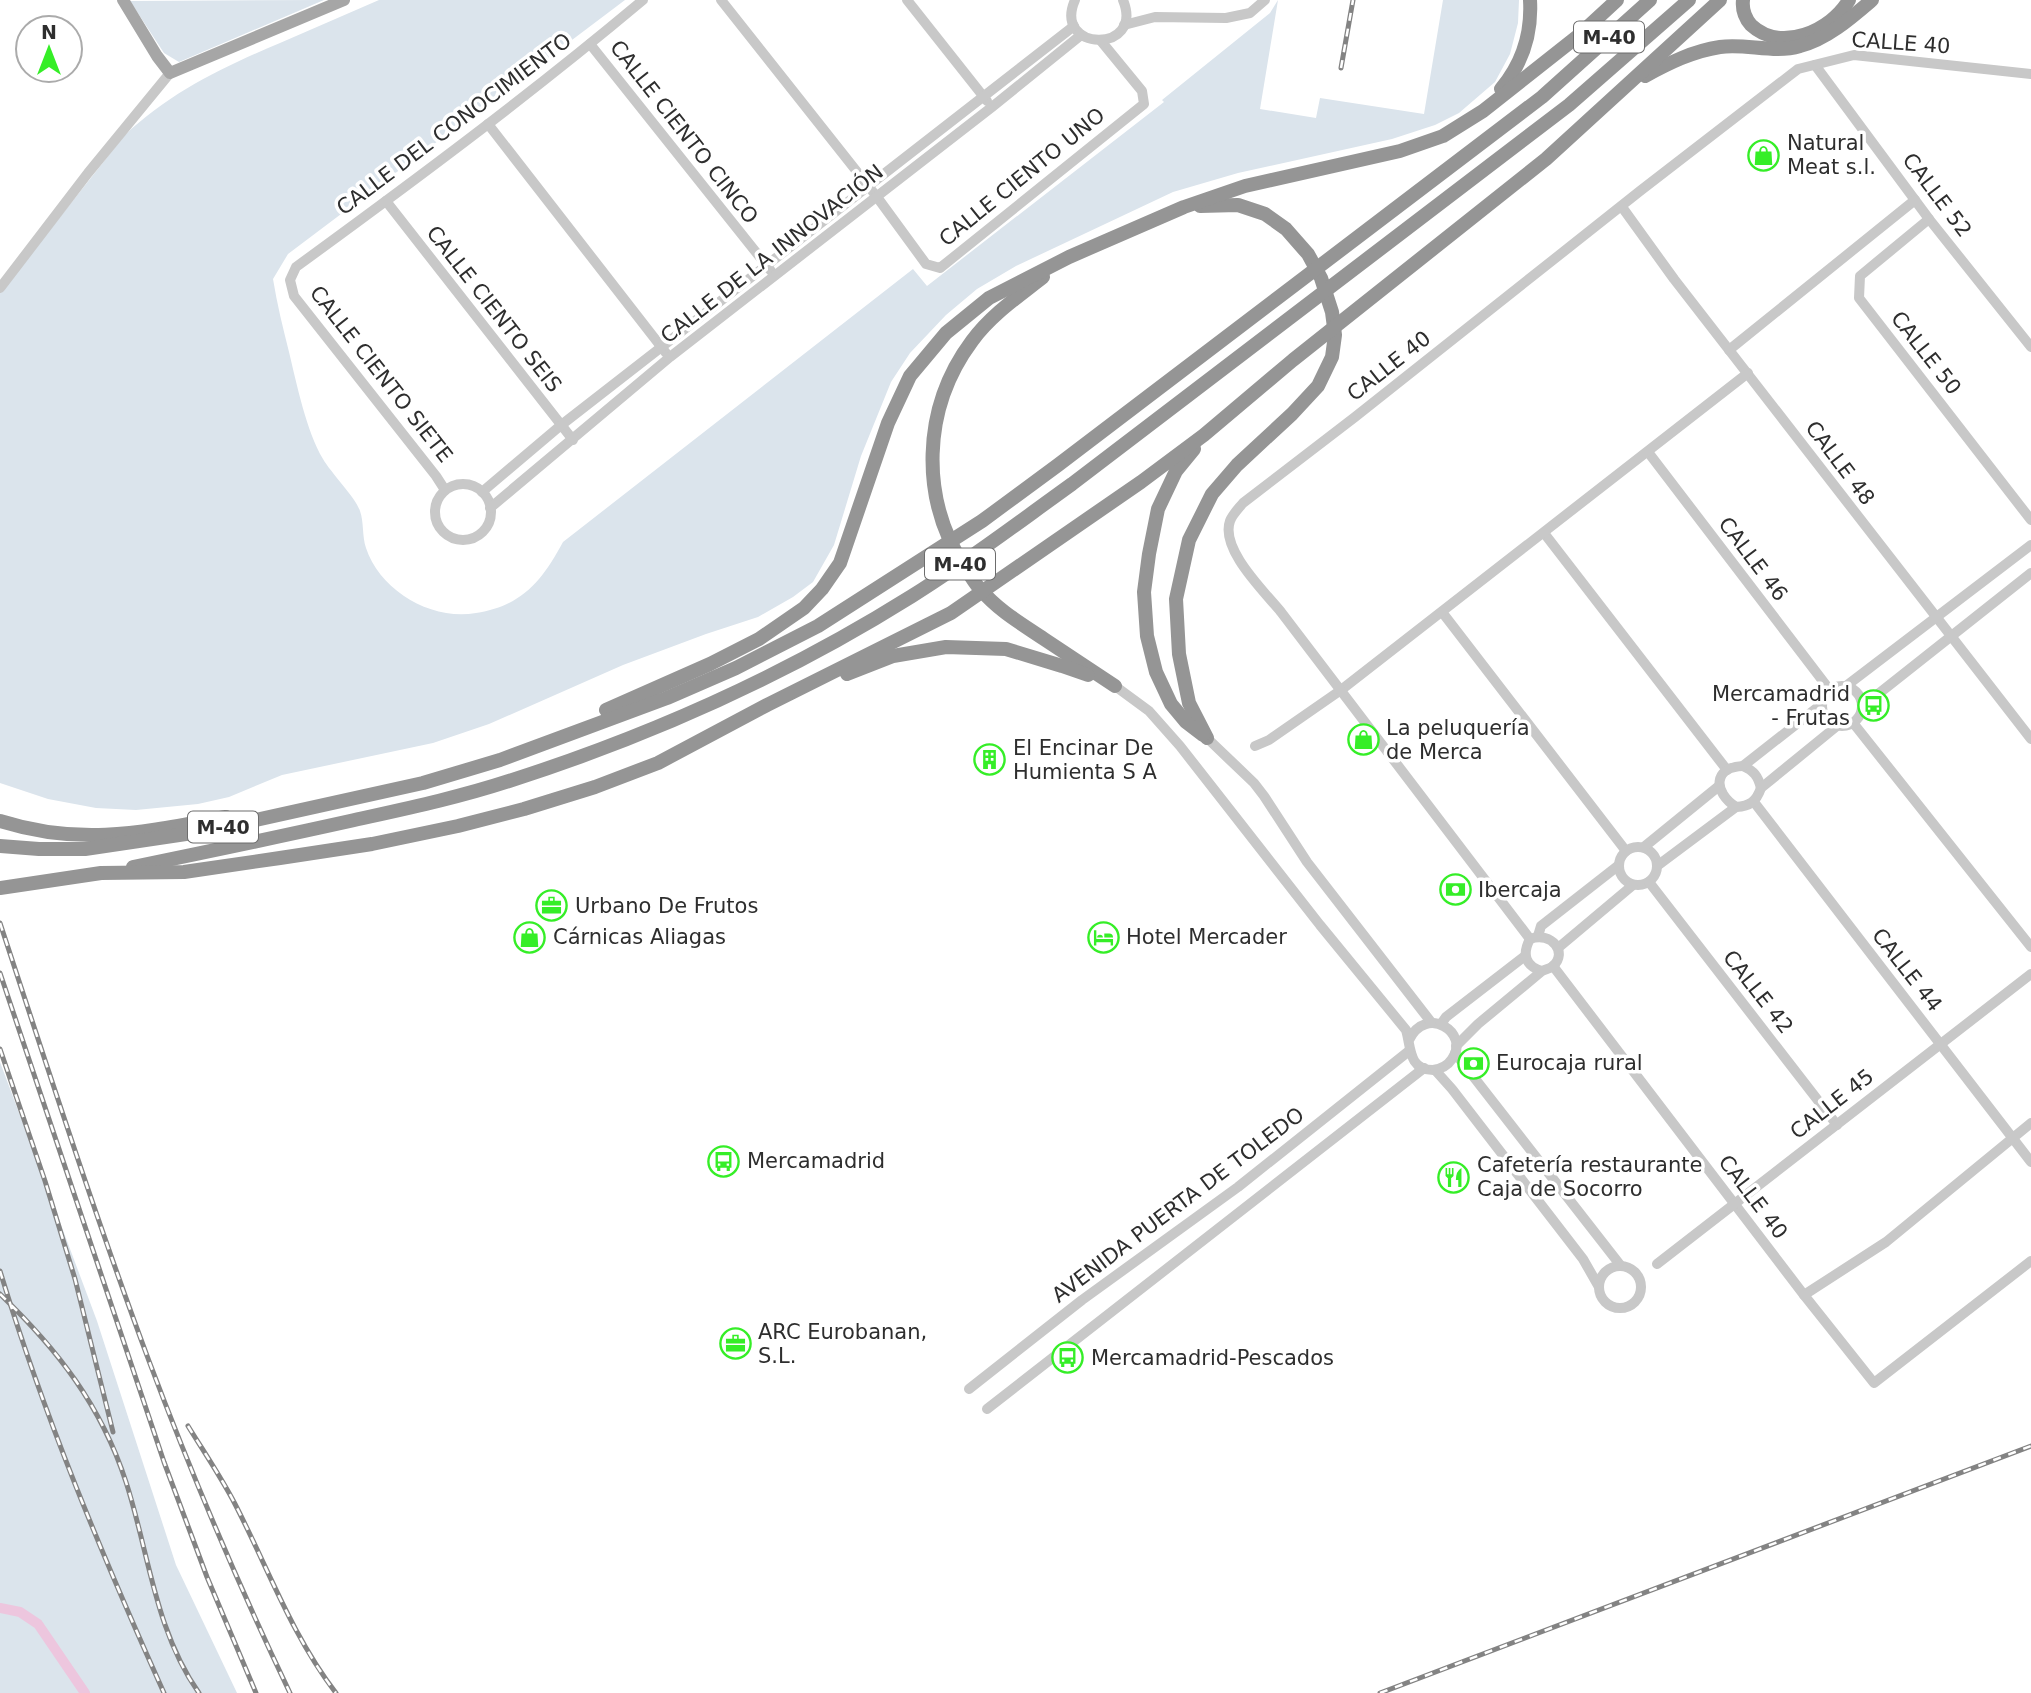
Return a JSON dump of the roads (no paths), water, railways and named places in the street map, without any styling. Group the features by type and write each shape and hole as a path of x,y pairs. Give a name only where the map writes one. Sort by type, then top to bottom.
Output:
{"highway":[{"path":"1483,111 1510,78 1522,55 1529,33 1531,0"},
{"path":"500,760 759,639 804,608 822,589 840,563 888,423 910,376 946,333 989,298 1069,257 1184,207 1245,186 1400,151 1443,136 1483,111 1578,36 1617,0"},
{"name":"M-40","path":"0,846 85,849 119,845 206,831 423,783 500,760 667,698 748,662 818,626 982,521 1542,97 1650,0"},
{"name":"M-40","path":"0,887 101,873 415,807 508,782 607,748 747,688 912,596 995,541 1569,105 1689,0"},
{"path":"101,873 184,872 372,844 498,816 595,787 658,763 951,613 1141,482 1204,435 1293,360 1546,159 1720,0"},
{"path":"1743,0 1746,20 1769,36 1784,39 1802,36 1821,27 1836,16 1849,0"},
{"path":"1626,87 1677,59 1721,47 1800,47 1827,35 1872,0"},
{"path":"1184,207 1238,205 1265,214 1286,229 1308,254 1321,278 1332,312 1335,335 1332,357 1318,386 1237,465 1212,494 1189,540 1176,599 1179,654 1189,703 1207,738"},
{"path":"1069,257 1004,308 973,339 949,377 935,420 932,466 936,504 953,549 980,589 1004,613 1115,686"},
{"path":"1204,435 1176,471 1158,509 1144,592 1147,636 1156,672 1171,704 1186,722 1207,738"},
{"path":"767,705 893,656 946,647 1006,649 1115,686"},
{"path":"0,821 51,833 111,835 158,830 251,812 359,797"}],"main road":[{"path":"123,0 170,73 344,0"}],"street":[{"name":"CALLE DEL CONOCIMIENTO","path":"290,280 296,267 488,124 643,0"},
{"path":"721,0 877,197"},
{"path":"907,0 992,107"},
{"path":"1075,0 1071,10 1074,26 1087,39 1101,41 1115,36 1124,25 1126,9 1123,0"},
{"path":"1124,25 1155,17 1226,18 1250,13 1265,0"},
{"name":"CALLE DE LA INNOVACIÓN","path":"482,492 560,426 1074,26"},
{"name":"CALLE DE LA INNOVACIÓN","path":"490,508 670,357 1081,35"},
{"name":"CALLE CIENTO UNO","path":"877,197 926,264 940,268 1144,104 1142,91 1101,41"},
{"name":"CALLE CIENTO CINCO","path":"590,44 775,276"},
{"name":"CALLE 40","path":"1534,937 1241,563 1228,541 1230,521 1243,503 1798,69 1854,55 2031,74"},
{"name":"CALLE 52","path":"1815,65 1929,219 2031,347"},
{"path":"0,288 88,173 170,73"},
{"path":"488,124 670,357"},
{"path":"1729,349 1916,200"},
{"name":"CALLE CIENTO SEIS","path":"386,201 573,440"},
{"name":"CALLE 48","path":"1622,207 1674,279 2031,739"},
{"name":"CALLE 50","path":"1929,219 1860,276 1859,298 2031,520"},
{"name":"CALLE CIENTO SIETE","path":"290,280 294,296 445,490"},
{"path":"1255,746 1269,740 1341,690 1748,373"},
{"name":"CALLE 46","path":"1648,452 1829,689"},
{"path":"464,484 474,486 482,492 490,508 490,518 480,534 462,540 444,533 438,526 435,507 445,490 464,484"},
{"path":"1544,533 1727,770"},
{"path":"1846,686 2031,545"},
{"path":"1863,706 1854,691 1846,686 1837,685 1823,696 1823,715 1829,722 1845,727 1854,724 1863,706 2031,573"},
{"path":"1442,611 1626,851"},
{"path":"1115,686 1149,711 1180,746 1406,1030 1414,1060 1452,1089 1583,1259 1599,1287 1603,1300 1615,1308 1635,1302 1639,1296 1640,1282 1633,1271 1621,1266 1456,1050 1454,1037 1448,1028 1436,1023 1307,862 1259,789 1207,738"},
{"path":"1644,847 1655,857 1655,875 1649,882 1633,885 1621,874 1619,865 1626,851 1634,847 1644,847 1719,786 1727,770 1743,765 1822,704"},
{"path":"1854,724 2031,947"},
{"path":"1657,866 1735,807 1754,802 1761,788 1837,726"},
{"path":"1743,765 1753,771 1761,788"},
{"path":"1719,786 1726,800 1735,807"},
{"name":"CALLE 44","path":"1754,802 2031,1161"},
{"path":"1542,971 1528,964 1525,956 1526,947 1541,926 1619,865"},
{"name":"CALLE 42","path":"1649,882 1837,1125"},
{"path":"1558,948 1633,885"},
{"path":"1429,1069 1442,1068 1451,1061 1456,1050 1478,1024 1542,971 1553,966 1558,948 1553,941 1534,937"},
{"path":"1409,1045 1412,1033 1420,1026 1436,1023 1446,1017 1525,956"},
{"name":"CALLE 40","path":"1553,966 1734,1205 1874,1383 2031,1261"},
{"name":"CALLE 45","path":"1657,1264 2031,974"},
{"name":"AVENIDA PUERTA DE TOLEDO","path":"969,1389 1082,1300 1238,1187 1409,1045"},
{"name":"AVENIDA PUERTA DE TOLEDO","path":"987,1409 1429,1069"},
{"path":"1804,1295 1886,1242 2031,1124"},
{"path":"1599,1287 1600,1280 1608,1270 1621,1266"}],"waterway":[{"path":"0,1608 20,1612 38,1624 85,1693"}],"railway":[{"path":"1341,68 1353,0"},
{"path":"0,923 149,1361 216,1528 290,1693"},
{"path":"0,973 164,1462 207,1577 256,1693"},
{"path":"0,1049 75,1279 113,1432"},
{"path":"0,1271 35,1379 75,1485 164,1693"},
{"path":"0,1294 58,1357 104,1428 126,1482 172,1644 199,1693"},
{"path":"188,1426 235,1504 306,1648 336,1693"},
{"path":"1380,1693 2031,1446"}],"place":[{"name":"Natural Meat s.l.","path":"1764,155"},
{"name":"Mercamadrid - Frutas","path":"1873,706"},
{"name":"La peluquería de Merca","path":"1363,740"},
{"name":"El Encinar De Humienta S A","path":"990,760"},
{"name":"Ibercaja","path":"1455,890"},
{"name":"Urbano De Frutos","path":"552,906"},
{"name":"Cárnicas Aliagas","path":"530,937"},
{"name":"Hotel Mercader","path":"1103,937"},
{"name":"Eurocaja rural","path":"1473,1063"},
{"name":"Mercamadrid","path":"724,1161"},
{"name":"Cafetería restaurante Caja de Socorro","path":"1454,1177"},
{"name":"ARC Eurobanan, S.L.","path":"735,1344"},
{"name":"Mercamadrid-Pescados","path":"1068,1358"}]}
